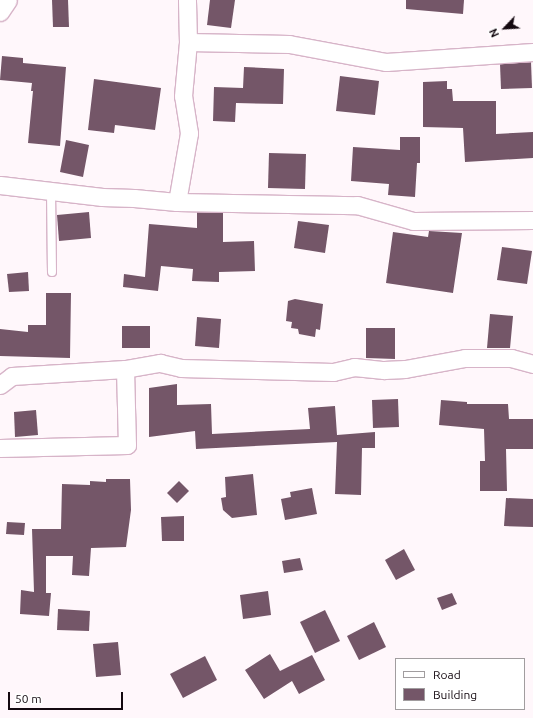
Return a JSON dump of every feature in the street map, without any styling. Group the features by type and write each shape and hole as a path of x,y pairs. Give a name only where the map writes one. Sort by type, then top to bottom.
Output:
{"street":[{"path":"0,12 8,0"},
{"path":"177,202 189,133 183,96 188,42 187,0"},
{"path":"188,42 289,44 386,62 533,52"},
{"path":"0,185 102,197 177,202 357,205 413,221 533,220"},
{"path":"0,385 12,376 125,369 160,363 181,368 333,372 354,366 384,370 405,369 465,358 511,358 533,364"},
{"path":"0,448 127,445 125,369"}],"lane":[{"path":"51,191 52,272"}],"building":[{"path":"52,0 68,0 69,27 53,27"},
{"path":"210,0 235,0 231,28 207,25"},
{"path":"406,0 464,0 463,14 406,9"},
{"path":"2,56 23,58 23,63 66,67 60,146 28,143 33,91 31,91 32,83 0,80"},
{"path":"531,62 532,88 501,89 500,64"},
{"path":"244,67 284,69 283,104 236,103 235,122 213,121 214,87 243,88"},
{"path":"340,76 379,81 375,115 336,111"},
{"path":"94,79 161,88 155,130 115,125 114,133 88,130"},
{"path":"447,81 447,89 452,89 453,101 496,101 496,134 533,132 533,158 465,162 463,128 423,127 423,82"},
{"path":"400,137 420,137 420,163 417,163 415,197 388,195 389,184 351,181 353,147 400,150"},
{"path":"66,140 89,145 83,177 60,172"},
{"path":"269,153 306,154 305,189 268,188"},
{"path":"89,212 91,238 59,241 57,215"},
{"path":"197,212 223,213 223,242 254,241 255,271 219,272 219,282 192,281 193,269 161,266 158,291 123,287 124,274 145,277 149,224 197,228"},
{"path":"298,221 329,225 325,253 294,248"},
{"path":"429,231 462,233 453,293 386,283 393,232 428,237"},
{"path":"502,247 532,251 527,284 497,280"},
{"path":"28,272 29,291 9,292 7,274"},
{"path":"46,293 71,293 70,358 0,356 0,329 28,332 28,325 46,325"},
{"path":"295,299 323,304 320,330 316,329 315,337 299,334 298,329 291,328 292,322 286,321 288,301"},
{"path":"490,314 513,316 510,348 487,348"},
{"path":"197,317 221,319 219,348 195,346"},
{"path":"122,326 150,326 150,348 122,348"},
{"path":"366,328 395,328 395,359 366,358"},
{"path":"177,384 177,405 211,404 212,434 310,429 308,408 335,406 337,435 375,432 375,448 362,448 361,495 335,494 337,442 196,449 195,431 149,437 149,388"},
{"path":"398,399 399,427 373,428 372,400"},
{"path":"441,400 467,402 467,404 508,404 509,419 533,419 533,449 506,449 507,491 480,491 480,461 485,461 484,429 439,425"},
{"path":"36,410 38,435 15,437 14,412"},
{"path":"253,474 257,515 232,518 223,510 221,498 226,497 225,477"},
{"path":"106,479 130,479 131,510 126,547 91,548 89,576 72,575 73,556 46,556 46,593 51,593 49,616 20,614 21,590 34,592 32,529 61,529 62,484 90,485 90,481 106,482"},
{"path":"179,481 189,491 177,503 167,493"},
{"path":"312,488 317,514 285,520 281,499 291,497 290,492"},
{"path":"506,498 533,499 533,527 504,526"},
{"path":"184,516 184,541 162,541 161,517"},
{"path":"7,522 25,523 24,535 6,534"},
{"path":"404,549 415,570 396,580 385,560"},
{"path":"300,558 303,570 284,573 282,561"},
{"path":"268,591 271,615 243,619 240,595"},
{"path":"452,593 457,604 442,610 437,598"},
{"path":"58,609 90,611 89,631 57,630"},
{"path":"325,610 340,641 315,653 300,622"},
{"path":"374,622 386,647 359,660 347,636"},
{"path":"118,642 121,675 96,677 93,644"},
{"path":"270,654 280,671 312,655 325,680 299,694 292,681 264,699 245,670"},
{"path":"205,656 217,680 183,698 170,674"}]}
